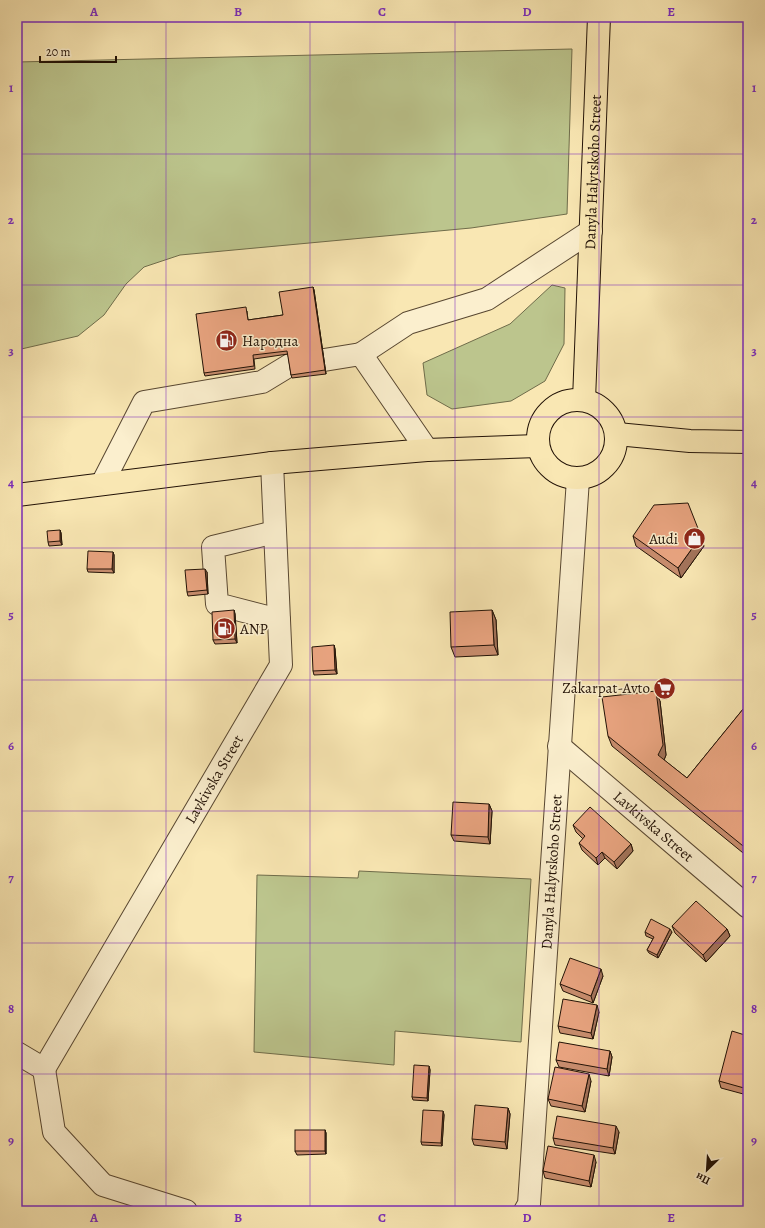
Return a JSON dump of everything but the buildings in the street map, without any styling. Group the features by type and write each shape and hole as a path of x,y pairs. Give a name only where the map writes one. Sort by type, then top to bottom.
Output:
{"main road":[{"name":"Danyla Halytskoho Street","path":"584,400 599,17"},
{"path":"569,400 584,400 600,406 611,419 617,434 615,451 607,465 594,475 578,479 560,475 550,467 546,463 538,446 538,431 544,417 555,406 569,400"},
{"path":"617,434 690,442 748,442"},
{"path":"17,495 272,463 428,450 538,446"}],"street":[{"path":"324,360 361,354 408,323 487,299 591,231"},
{"path":"361,354 428,450"},
{"path":"102,484 144,402 262,382 290,366"},
{"name":"Lavkivska Street","path":"44,1069 281,665 272,463"},
{"name":"Danyla Halytskoho Street","path":"525,1211 529,1204 578,479"},
{"path":"275,532 213,547 217,604 279,620"},
{"name":"Lavkivska Street","path":"559,746 748,907"},
{"path":"17,1053 44,1069 54,1132 103,1185 186,1211"}],"green space":[{"path":"572,49 567,214 471,228 180,255 144,267 126,284 104,315 78,336 17,350 17,62"},
{"path":"552,285 565,288 564,344 545,381 511,401 452,409 427,395 423,363 510,324"},
{"path":"359,871 531,879 521,1042 395,1031 394,1065 254,1052 257,875 358,878"}],"place":[{"name":"Народна","path":"226,341"},
{"name":"Audi","path":"694,539"},
{"name":"ANP","path":"225,629"},
{"name":"Zakarpat-Avto","path":"665,688"}]}
